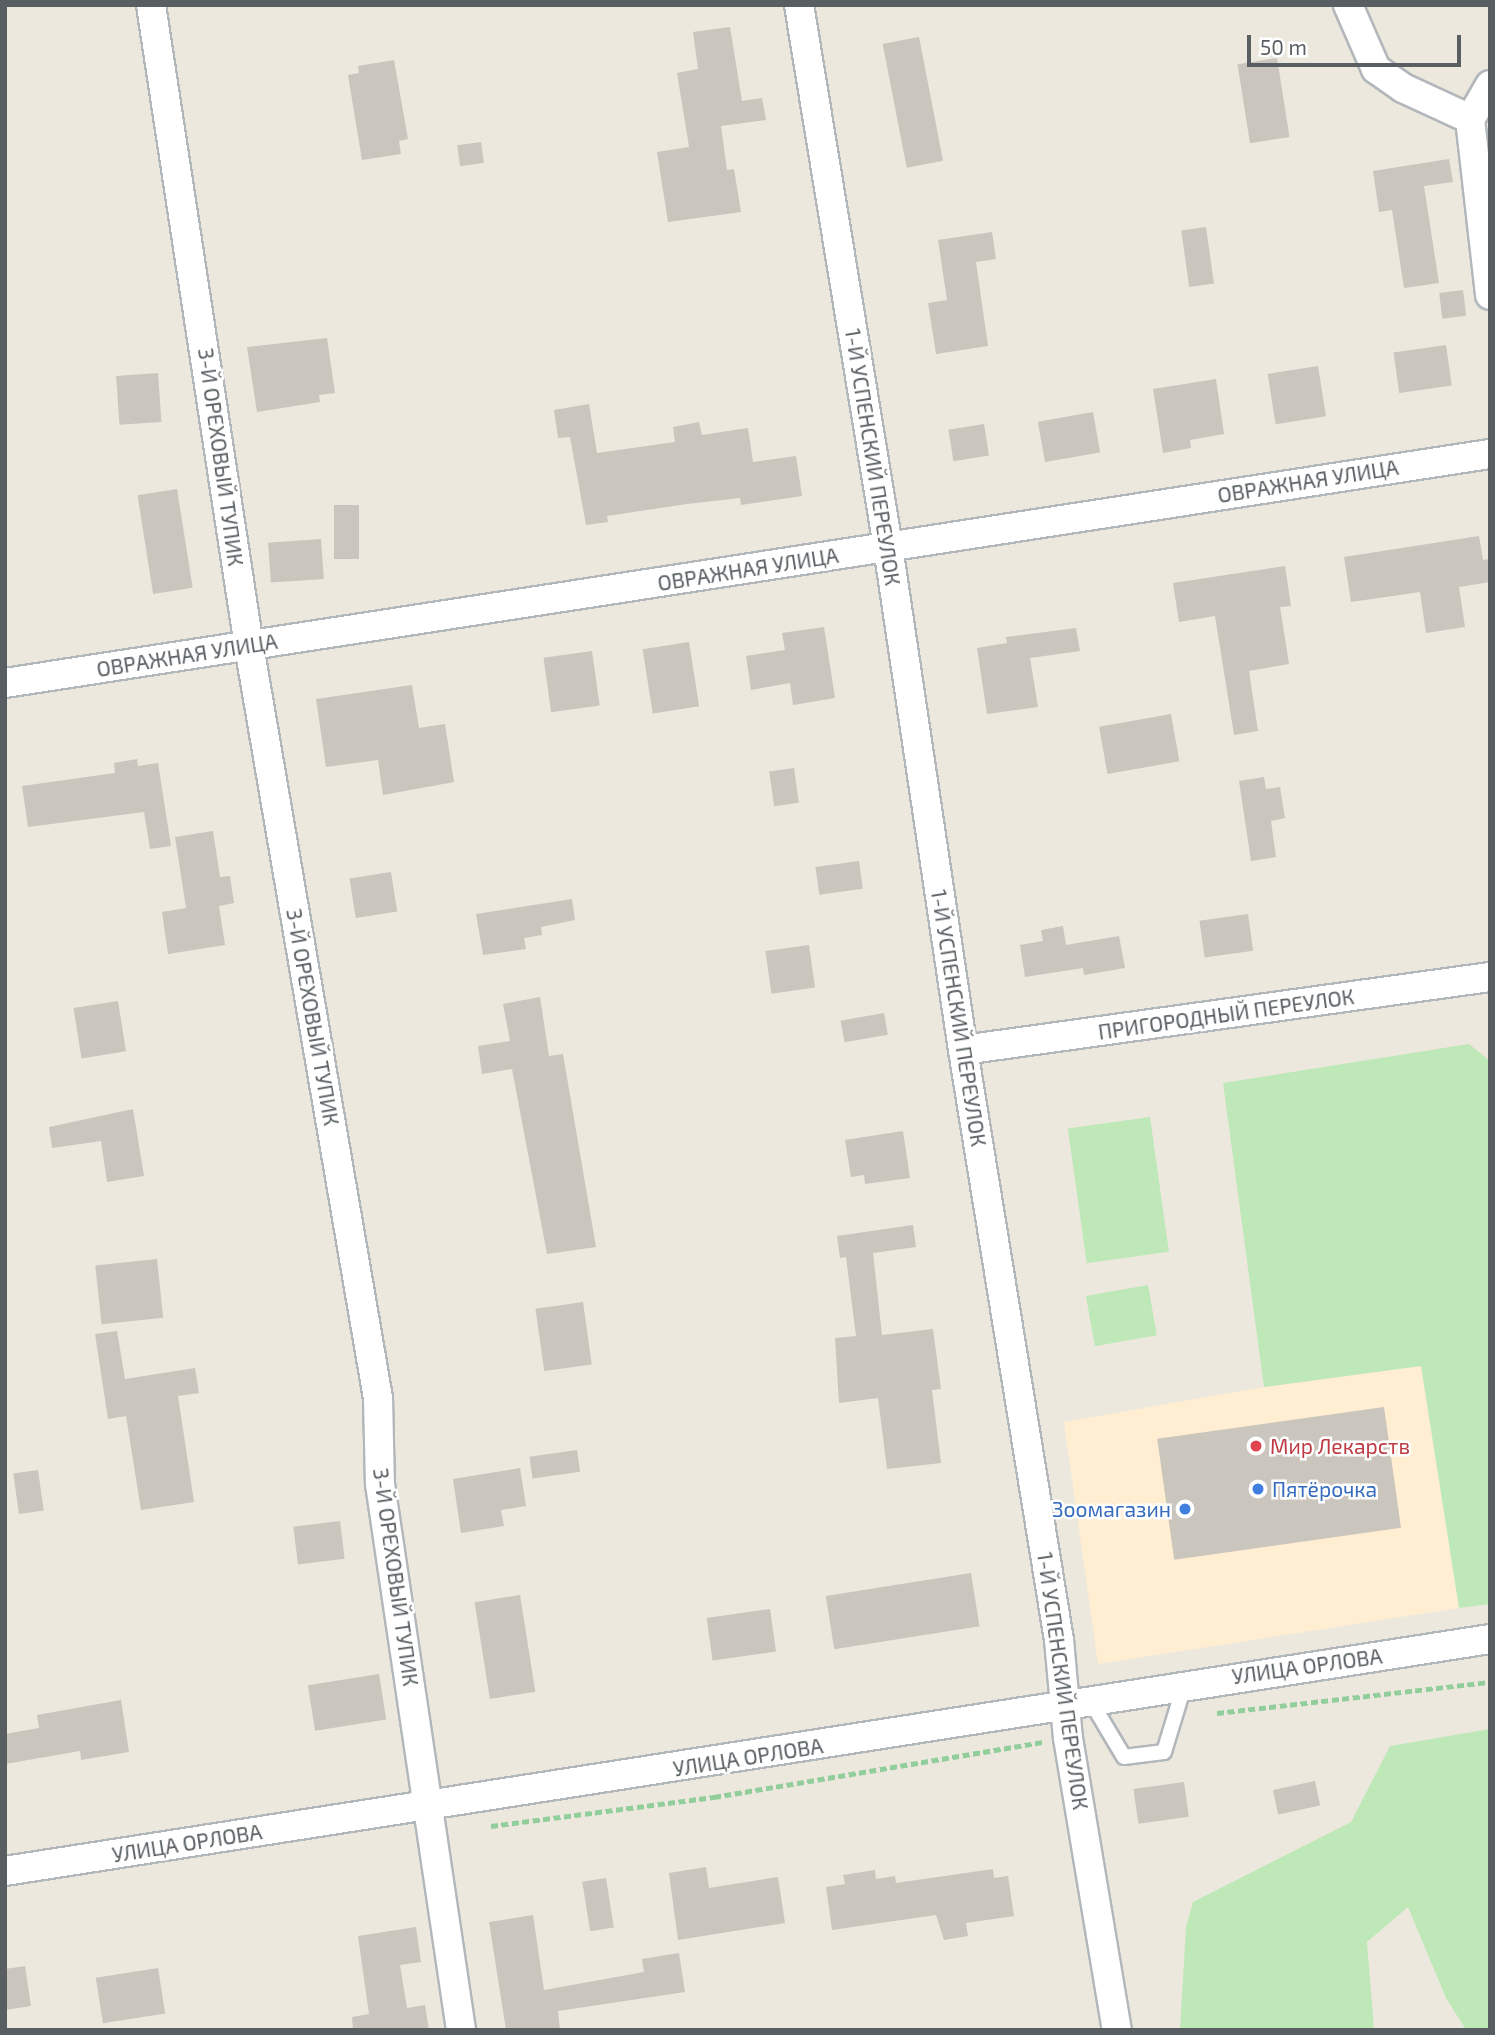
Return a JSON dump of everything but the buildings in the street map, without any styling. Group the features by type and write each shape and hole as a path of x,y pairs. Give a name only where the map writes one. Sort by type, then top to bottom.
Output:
{"street":[{"name":"3-Й ОРЕХОВЫЙ ТУПИК","path":"151,5 249,646 378,1398 380,1485 461,2030"},
{"name":"1-Й УСПЕНСКИЙ ПЕРЕУЛОК","path":"799,5 888,547 962,1051 1078,1702 1068,1738 1117,2030"},
{"path":"1348,5 1376,69 1403,88 1470,119"},
{"path":"1490,85 1470,119 1490,295"},
{"name":"ОВРАЖНАЯ УЛИЦА","path":"5,683 1490,454"},
{"name":"ПРИГОРОДНЫЙ ПЕРЕУЛОК","path":"962,1051 1490,977"},
{"name":"УЛИЦА ОРЛОВА","path":"5,1871 428,1807 1185,1684 1490,1639"}],"lane":[{"path":"1078,1702 1124,1757 1164,1752 1185,1684"}],"path":[{"path":"1174,1718 1490,1682"},
{"path":"484,1827 714,1797 1068,1738"}],"shaded area":[{"path":"1422,1366 1459,1608 1098,1664 1064,1422 1264,1387"}],"green space":[{"path":"1469,1044 1490,1061 1490,1604 1459,1608 1421,1366 1264,1387 1223,1083"},
{"path":"1150,1117 1169,1252 1087,1263 1068,1129"},
{"path":"1148,1285 1157,1335 1095,1346 1086,1296"},
{"path":"1490,1729 1490,2030 1466,2030 1446,1998 1408,1907 1367,1942 1374,2030 1180,2030 1186,1927 1193,1902 1351,1822 1390,1746"}],"place":[{"name":"Мир Лекарств","path":"1256,1446"},
{"name":"Пятёрочка","path":"1258,1489"},
{"name":"Зоомагазин","path":"1185,1509"}]}
